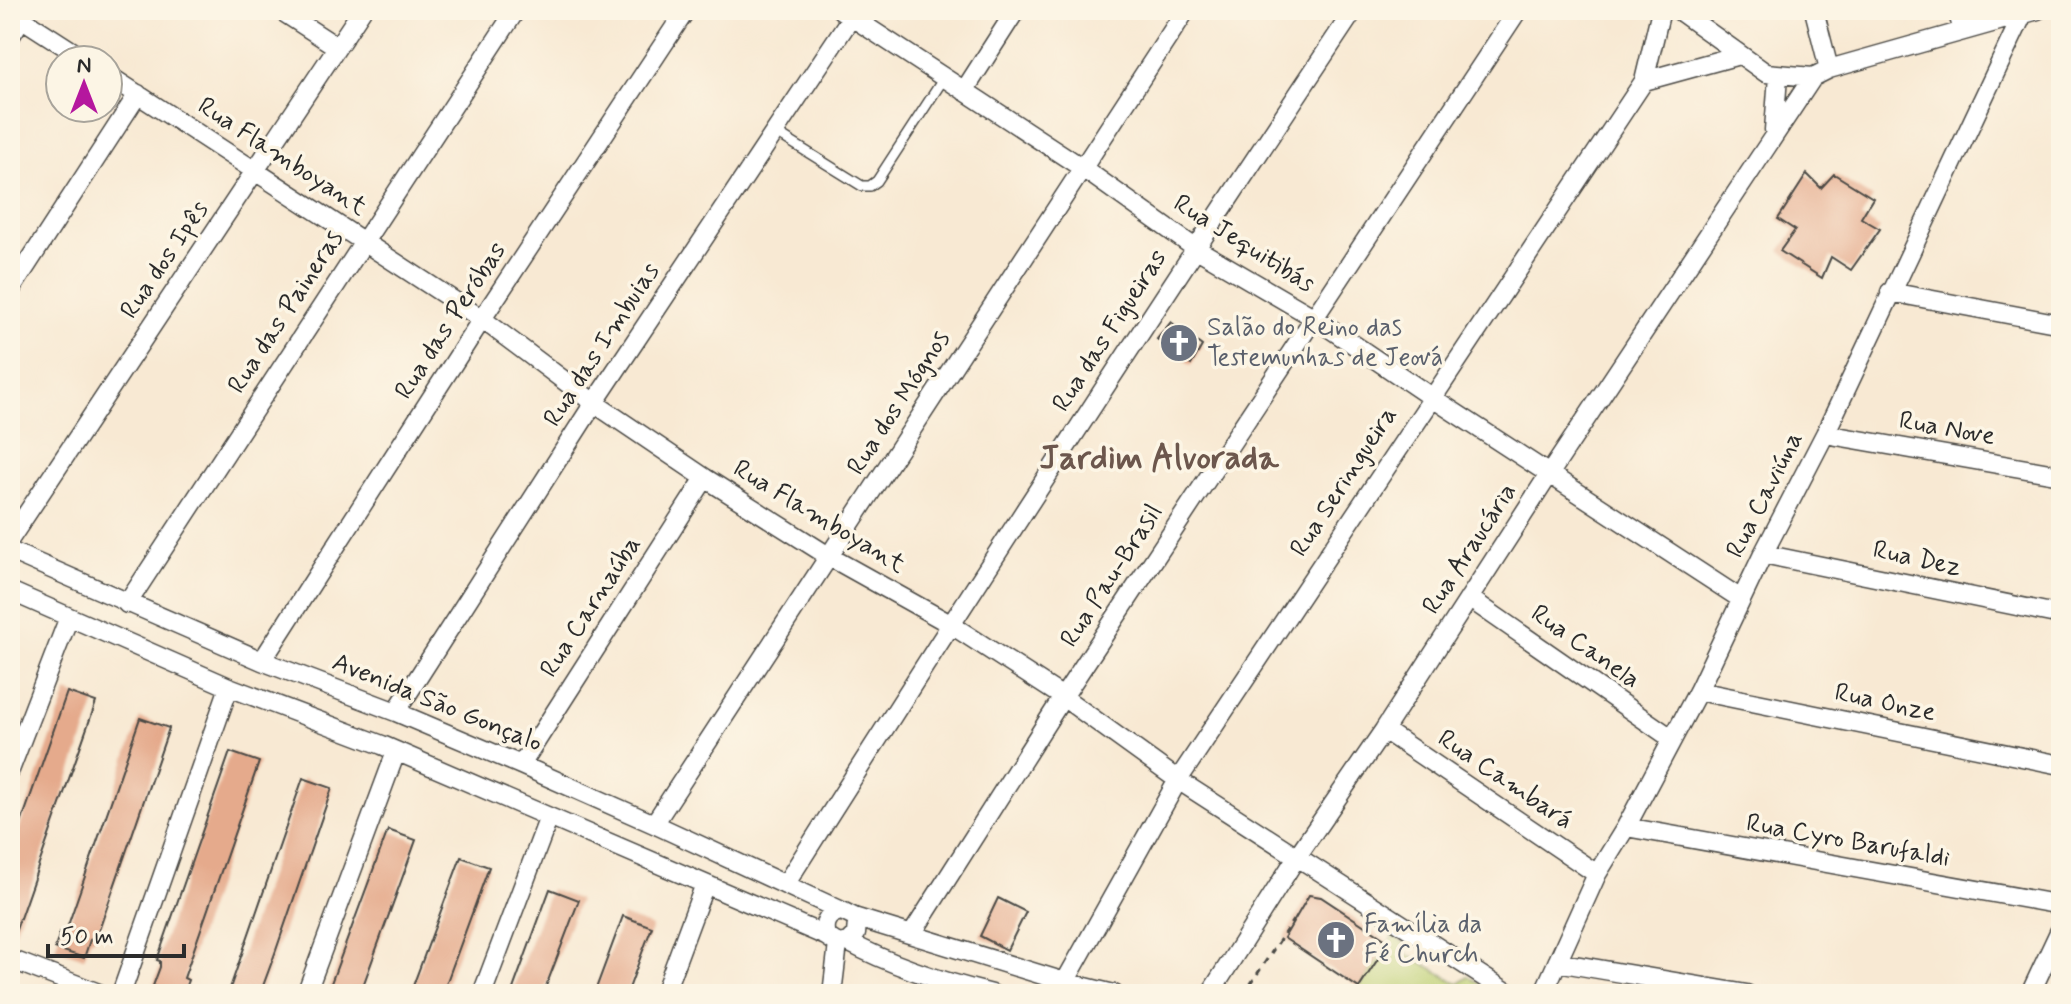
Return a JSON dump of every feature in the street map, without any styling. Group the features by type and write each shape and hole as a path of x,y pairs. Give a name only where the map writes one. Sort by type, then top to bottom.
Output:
{"street":[{"path":"280,10 337,47"},
{"name":"Rua dos Ipês","path":"10,539 362,10"},
{"name":"Rua das Paineras","path":"127,604 516,10"},
{"name":"Rua das Peróbas","path":"262,661 686,10"},
{"path":"964,91 1016,10"},
{"name":"Rua dos Mógnos","path":"654,824 1186,10"},
{"name":"Rua das Figueiras","path":"785,885 950,624 1354,10"},
{"name":"Rua Pau-Brasil","path":"912,934 1063,697 1518,10"},
{"name":"Rua Seringueira","path":"1065,982 1178,780 1644,81 1661,10"},
{"path":"1678,10 1766,73 1778,76 1821,73 2030,12"},
{"path":"1814,10 1821,73"},
{"path":"1957,10 1963,31"},
{"name":"Rua Jequitibás","path":"850,12 944,78 1084,169 1195,248 1313,317 1741,599"},
{"name":"Rua das Imbuias","path":"396,712 850,12"},
{"name":"Rua Caviúna","path":"1543,994 1597,874 1626,827 1698,691 1763,554 1825,434 1890,292 2030,12"},
{"path":"10,37 16,15 61,44"},
{"path":"1644,81 1739,55"},
{"name":"Rua Araucária","path":"1210,994 1298,855 1384,730 1774,133 1821,73"},
{"name":"Rua Araucária","path":"1774,133 1778,76"},
{"name":"Rua Flamboyant","path":"124,85 482,319 594,403 705,478 830,557 950,624 1063,697 1178,780 1510,994"},
{"path":"10,291 138,94"},
{"path":"1890,292 2061,324"},
{"name":"Rua Nove","path":"1825,434 2061,475"},
{"name":"Rua Carnaúba","path":"521,765 705,478"},
{"name":"Avenida São Gonçalo","path":"10,551 262,661 396,712 521,765 848,914 1065,982 1114,994"},
{"name":"Rua Dez","path":"1763,554 2061,615"},
{"path":"10,591 229,687 396,752 837,941 958,985 992,994"},
{"name":"Rua Canela","path":"1469,598 1671,738"},
{"path":"10,770 69,617"},
{"path":"121,994 229,687"},
{"name":"Rua Onze","path":"1698,691 2061,765"},
{"name":"Rua Cambará","path":"1384,730 1597,874"},
{"path":"306,994 396,752"},
{"path":"482,994 549,817"},
{"name":"Rua Cyro Barufaldi","path":"1626,827 2061,905"},
{"path":"664,994 705,884"},
{"path":"832,994 837,941 825,922 829,916 848,914 858,928 853,939 837,941"},
{"path":"2030,994 2061,928"},
{"path":"10,959 101,994"},
{"path":"1557,962 1747,994"}],"lane":[{"path":"775,132 862,186 870,186 877,181 944,78"},
{"path":"1277,994 1298,990"}],"path":[{"path":"1244,994 1293,920"}],"green space":[{"path":"1393,936 1406,944 1405,953 1459,984 1468,976 1494,994 1355,994"}],"building":[{"path":"1807,174 1821,188 1834,174 1873,198 1861,218 1880,229 1851,270 1831,257 1822,278 1780,251 1795,230 1778,219"},
{"name":"Salão do Reino das Testemunhas de Jeová","path":"1171,322 1202,346 1191,365 1157,339"},
{"path":"67,692 96,702 10,941 10,855"},
{"path":"140,718 169,728 97,936 90,940 84,958 55,948 60,932 65,934"},
{"path":"230,752 259,762 184,978 188,980 183,994 177,994 153,986 160,967 157,960"},
{"path":"303,778 332,788 274,956 260,994 228,994"},
{"path":"388,830 416,840 360,994 327,994"},
{"path":"461,857 489,867 443,994 410,994"},
{"path":"550,889 579,900 543,994 513,994 513,989"},
{"name":"Família da Fé Church","path":"1309,895 1321,897 1389,942 1359,988 1284,938"},
{"path":"998,898 1026,912 1007,950 980,936"},
{"path":"623,916 652,927 627,994 594,994"}],"place":[{"name":"Salão do Reino das Testemunhas de Jeová","path":"1179,343"},
{"name":"Família da Fé Church","path":"1336,940"}],"district":[{"name":"Jardim Alvorada","path":"1159,458"}]}
